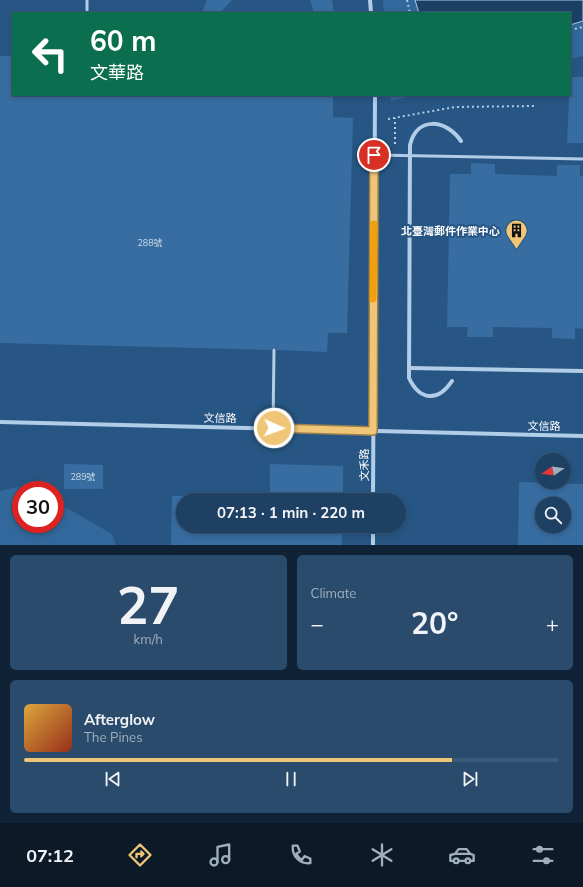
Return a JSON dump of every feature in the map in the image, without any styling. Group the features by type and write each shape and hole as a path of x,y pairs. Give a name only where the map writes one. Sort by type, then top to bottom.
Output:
{"street":[{"path":"370,0 371,12"},
{"name":"文禾路","path":"373,493 375,96"},
{"path":"452,381 438,396 429,396 421,393 413,386 409,378 410,155 412,139 421,128 429,125 437,124 446,126 455,132 461,141"},
{"path":"409,368 583,371"},
{"name":"文信路","path":"0,422 583,436"},
{"path":"372,545 373,533"}],"lane":[{"path":"87,0 87,12"},
{"path":"374,155 583,159"},
{"path":"274,350 274,428"}],"path":[{"path":"407,0 410,12"},
{"path":"571,30 583,27"},
{"path":"388,119 455,107 536,106"},
{"path":"395,118 395,144"}],"shaded area":[{"path":"383,0 583,0 583,56 571,59 571,12 384,12"},
{"path":"415,0 583,0 583,21 571,25 571,12 419,12"},
{"path":"390,96 412,96 391,101"},
{"path":"12,488 12,533 64,533 64,506 112,534 116,545 0,545 0,491"}],"building":[{"path":"207,0 232,0 221,12 202,12"},
{"path":"310,0 332,0 334,12 314,12"},
{"path":"0,56 12,56 12,96 333,96 333,117 353,118 347,333 328,333 327,352 277,350 274,347 271,350 0,343"},
{"path":"571,77 583,77 583,143 567,143"},
{"name":"北臺灣郵件作業中心","path":"471,163 495,164 495,174 557,176 557,165 580,165 580,176 583,176 583,329 575,328 575,339 552,338 552,328 493,327 493,337 467,337 468,327 447,327 450,174 471,174"},
{"path":"64,464 103,465 103,489 64,489"},
{"path":"270,464 343,466 343,493 270,493"},
{"path":"519,482 535,482 535,489 571,489 571,484 583,484 583,545 518,545"},
{"path":"172,496 176,496 176,533 342,533 342,545 171,545"}],"slow traffic":[{"path":"373,299 374,224"}],"place":[{"name":"北臺灣郵件作業中心","path":"516,250"}],"route":[{"path":"274,428 373,431 374,155"}]}
